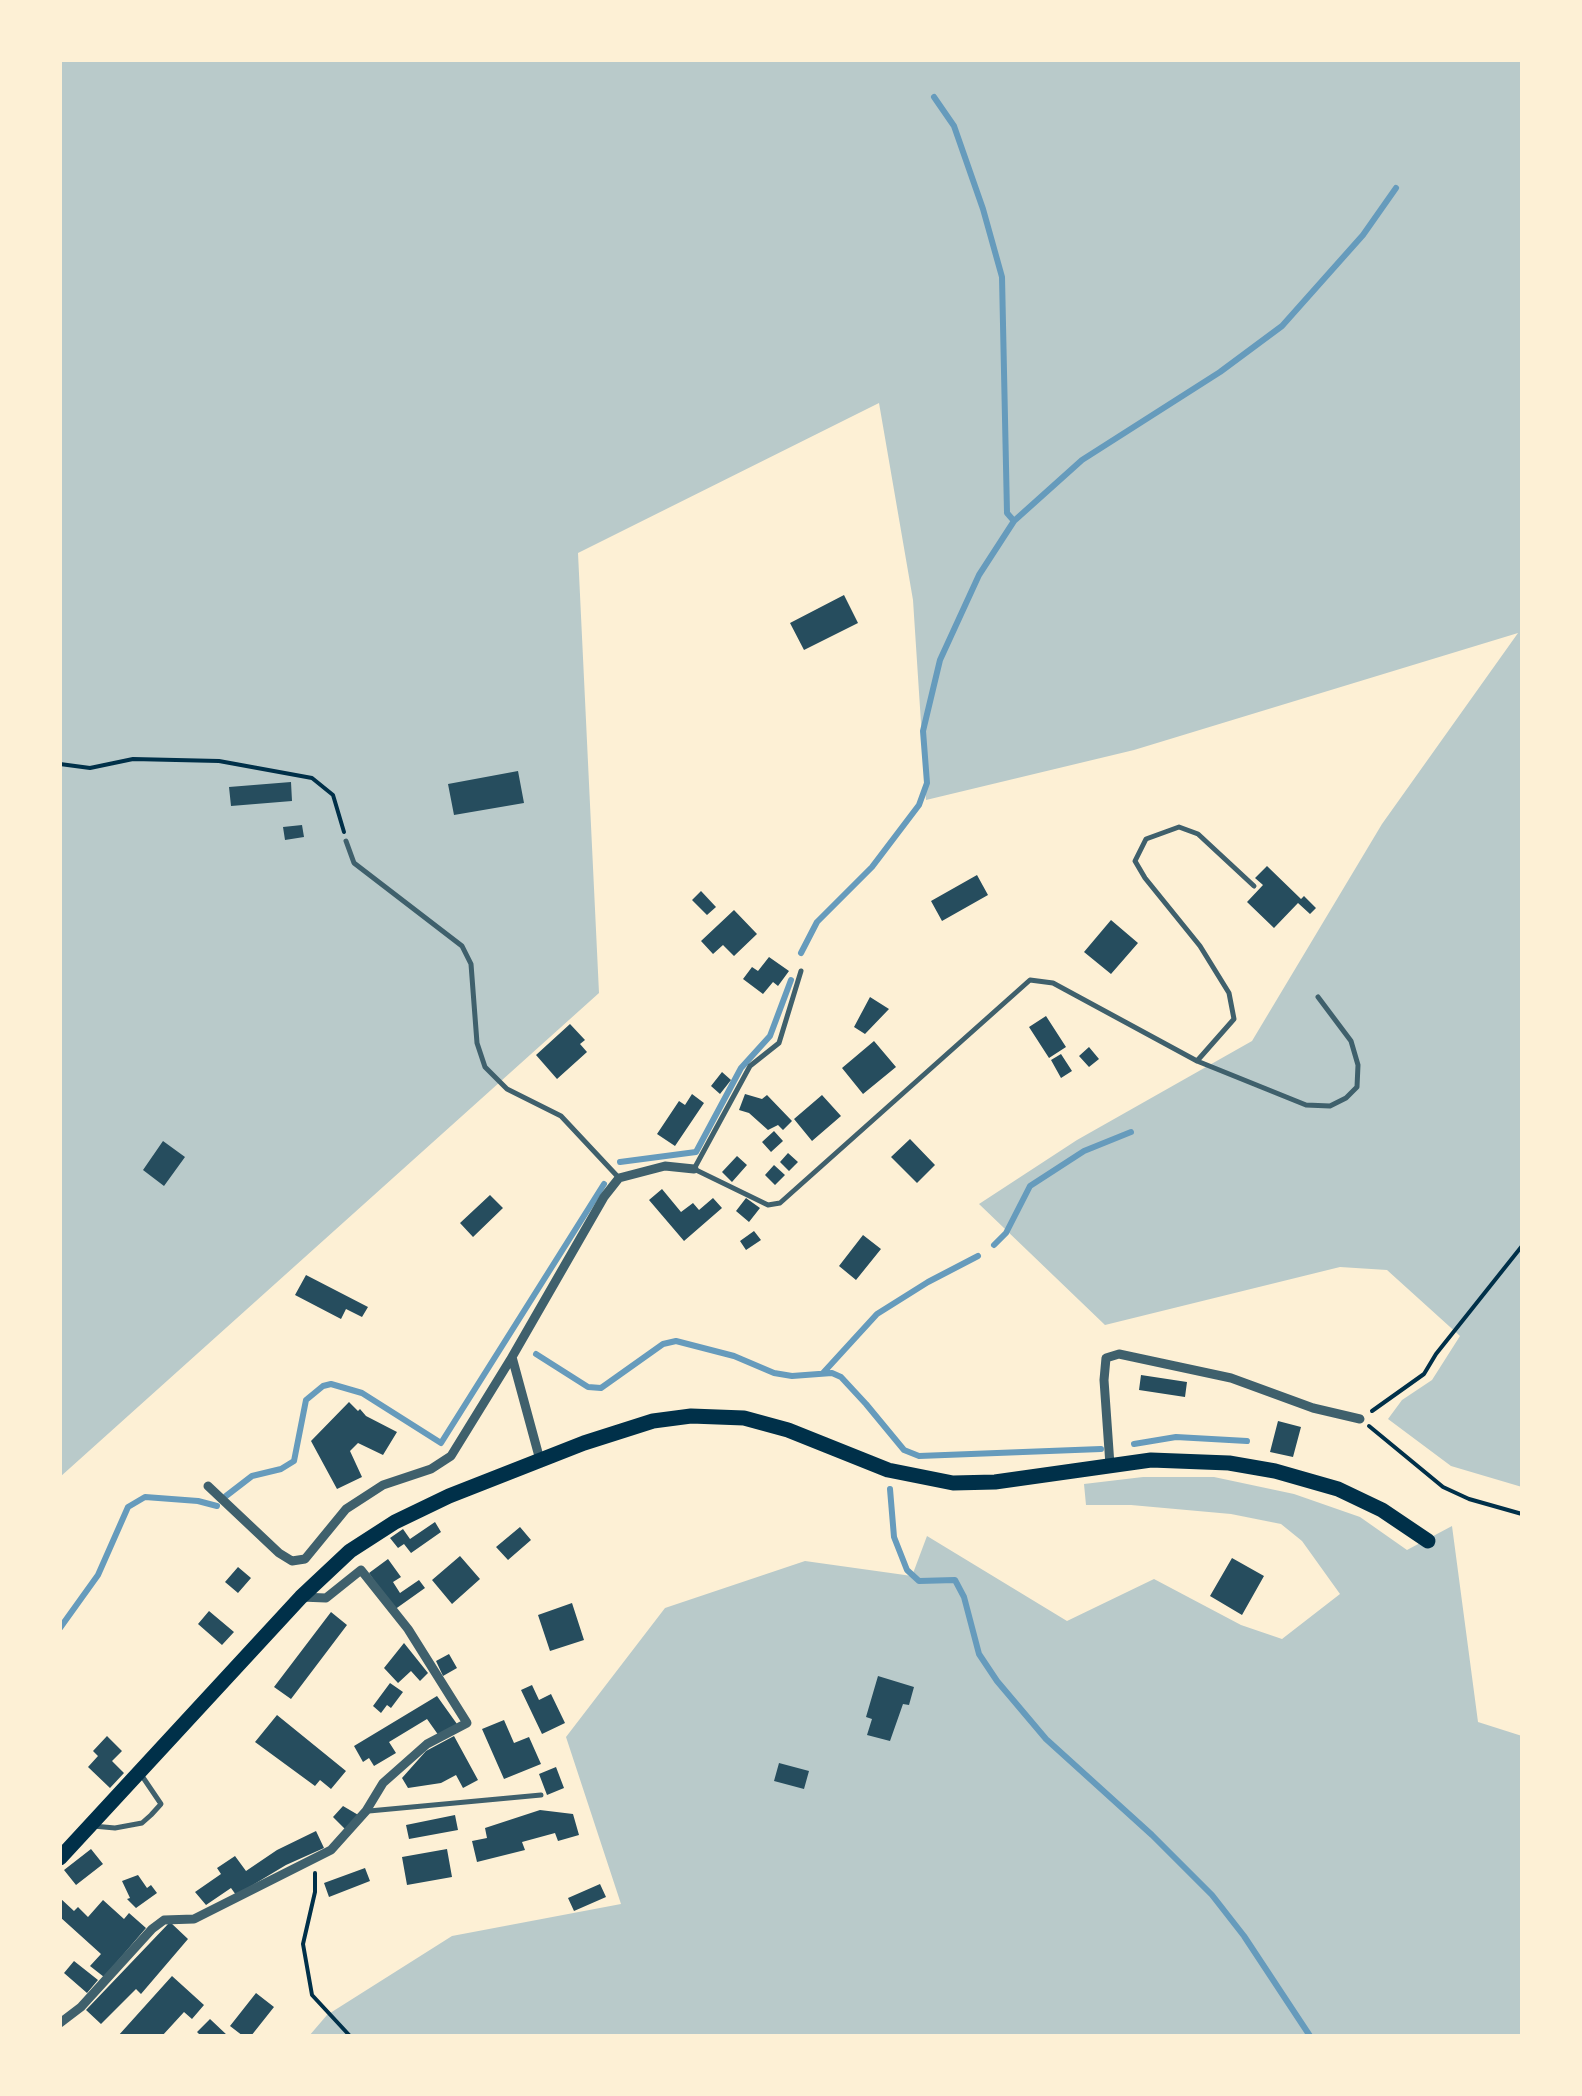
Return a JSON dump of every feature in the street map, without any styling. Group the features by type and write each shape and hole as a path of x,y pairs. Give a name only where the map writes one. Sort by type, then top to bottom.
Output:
{"main road":[{"path":"60,1858 301,1597 350,1551 395,1522 448,1496 607,1434 653,1421 714,1415 764,1422 888,1470 937,1482 994,1482 1110,1465 1192,1459 1276,1471 1361,1498 1428,1541"}],"street":[{"path":"208,1486 279,1553 292,1561 305,1559 346,1510 383,1485 430,1469 451,1456 604,1197 619,1178 665,1166 694,1169"},
{"path":"1110,1465 1104,1380 1106,1358 1119,1354 1231,1378 1313,1408 1360,1419"},
{"path":"512,1357 540,1460"},
{"path":"61,2021 81,2007 164,1920 194,1919 314,1858 345,1837 383,1783 426,1744 467,1723 408,1629 360,1570 326,1598 301,1597"}],"lane":[{"path":"1197,1060 1234,1018 1229,993 1200,946 1135,861 1146,839 1179,827 1198,834 1254,886"},
{"path":"346,842 354,864 462,946 472,964 477,1043 484,1067 507,1090 561,1116 619,1178"},
{"path":"801,971 778,1042 750,1066 694,1169 768,1205 780,1203 1030,980 1053,983 1197,1060 1306,1106 1330,1106 1357,1088 1358,1065 1351,1041 1318,997"},
{"path":"90,1826 115,1828 151,1816 161,1804 140,1772"},
{"path":"366,1812 395,1806 540,1795"}],"path":[{"path":"60,764 90,768 133,759 219,761 312,778 333,795 346,842"},
{"path":"1522,1246 1424,1374 1360,1419 1443,1487 1522,1514"},
{"path":"314,1858 315,1892 303,1944 312,1995 350,2036"}],"shaded area":[{"path":"60,60 1522,60 1522,1487 1451,1466 1388,1419 1402,1400 1432,1380 1460,1336 1387,1270 1340,1267 1105,1325 979,1204 1077,1140 1252,1041 1382,824 1518,633 1134,750 926,800 913,600 879,403 578,553 599,993 60,1477"},
{"path":"1143,1477 1214,1477 1294,1494 1360,1517 1407,1550 1452,1526 1478,1722 1522,1736 1522,2036 309,2036 327,2015 452,1936 621,1904 566,1737 665,1608 805,1561 912,1576 927,1536 1067,1621 1154,1579 1241,1625 1282,1639 1340,1594 1302,1541 1281,1524 1231,1514 1086,1505 1084,1484"}],"building":[{"path":"844,595 858,623 804,650 790,623"},
{"path":"518,771 524,803 454,815 448,784"},
{"path":"291,782 292,801 231,806 229,787"},
{"path":"302,825 304,837 285,840 283,827"},
{"path":"1267,866 1316,908 1310,914 1298,903 1274,928 1247,902 1263,885 1255,878"},
{"path":"977,875 988,895 942,921 931,901"},
{"path":"701,891 716,907 707,915 692,900"},
{"path":"734,910 757,934 734,956 723,945 713,954 701,941"},
{"path":"1111,920 1138,943 1111,974 1084,952"},
{"path":"769,957 789,971 778,986 773,982 763,994 743,979 752,967 758,971"},
{"path":"870,997 889,1009 865,1034 854,1027"},
{"path":"1046,1016 1066,1047 1049,1058 1029,1027"},
{"path":"570,1024 585,1040 580,1044 587,1052 557,1079 536,1055"},
{"path":"874,1041 896,1067 863,1094 842,1068"},
{"path":"1089,1047 1099,1059 1089,1067 1079,1056"},
{"path":"1061,1054 1072,1071 1061,1078 1051,1060"},
{"path":"722,1072 731,1080 720,1094 711,1086"},
{"path":"692,1094 704,1103 675,1146 657,1134 679,1101 685,1105"},
{"path":"745,1094 762,1099 767,1095 792,1121 783,1130 778,1125 768,1130 749,1113 739,1110"},
{"path":"822,1095 841,1116 812,1141 794,1119"},
{"path":"774,1131 783,1141 771,1152 762,1142"},
{"path":"910,1139 935,1165 917,1183 891,1157"},
{"path":"163,1141 185,1157 164,1186 143,1170"},
{"path":"788,1153 798,1162 789,1171 780,1162"},
{"path":"737,1156 747,1165 732,1182 722,1172"},
{"path":"774,1165 785,1175 775,1185 765,1175"},
{"path":"662,1189 681,1212 693,1203 699,1210 713,1198 722,1208 684,1241 649,1200"},
{"path":"490,1195 503,1208 473,1237 460,1223"},
{"path":"746,1198 760,1208 749,1222 736,1211"},
{"path":"754,1231 761,1240 746,1250 740,1241"},
{"path":"863,1235 881,1249 856,1280 839,1266"},
{"path":"306,1275 368,1307 362,1317 346,1309 341,1319 295,1295"},
{"path":"1141,1375 1187,1382 1185,1397 1139,1390"},
{"path":"349,1402 397,1432 383,1455 358,1443 350,1451 362,1477 337,1489 311,1441"},
{"path":"1278,1421 1301,1427 1293,1457 1270,1452"},
{"path":"435,1522 441,1532 411,1553 404,1544 398,1548 390,1538 403,1529 410,1539"},
{"path":"520,1527 531,1540 508,1560 496,1547"},
{"path":"460,1556 480,1579 452,1604 432,1580"},
{"path":"1232,1558 1264,1576 1242,1615 1210,1596"},
{"path":"388,1559 401,1577 393,1582 400,1593 419,1580 425,1588 394,1610 369,1573"},
{"path":"238,1567 251,1578 238,1593 225,1582"},
{"path":"572,1603 584,1640 550,1651 538,1615"},
{"path":"209,1611 234,1632 222,1645 198,1624"},
{"path":"331,1612 347,1625 291,1699 274,1687"},
{"path":"404,1643 428,1673 420,1681 411,1671 398,1683 384,1668"},
{"path":"449,1654 457,1668 443,1676 436,1661"},
{"path":"878,1676 914,1687 909,1705 903,1704 890,1741 867,1735 872,1719 866,1717"},
{"path":"390,1683 403,1692 391,1708 387,1705 381,1713 373,1706"},
{"path":"532,1685 539,1700 551,1694 565,1723 542,1734 521,1690"},
{"path":"437,1696 457,1724 439,1736 427,1719 389,1742 396,1753 374,1766 369,1758 363,1762 354,1746"},
{"path":"277,1715 346,1771 331,1789 320,1780 315,1786 255,1742"},
{"path":"504,1720 514,1743 529,1737 541,1764 504,1779 482,1729"},
{"path":"107,1736 122,1751 112,1761 124,1773 110,1788 88,1767 98,1756 93,1751"},
{"path":"454,1736 478,1780 463,1788 456,1775 441,1783 408,1788 402,1778 426,1751"},
{"path":"779,1763 809,1771 804,1789 774,1781"},
{"path":"556,1767 564,1788 547,1795 539,1774"},
{"path":"343,1806 360,1816 346,1830 333,1817"},
{"path":"540,1810 573,1814 579,1835 558,1841 555,1833 522,1842 525,1850 477,1862 472,1841 487,1838 485,1828"},
{"path":"455,1815 458,1830 409,1839 406,1825"},
{"path":"316,1831 324,1848 236,1895 231,1888 206,1905 195,1892 221,1874 217,1868 235,1856 246,1871"},
{"path":"91,1849 103,1864 76,1885 64,1870"},
{"path":"447,1849 452,1877 407,1885 402,1857"},
{"path":"365,1868 370,1881 329,1897 324,1883"},
{"path":"138,1875 147,1888 151,1885 157,1893 136,1908 127,1899 130,1898 122,1881"},
{"path":"600,1884 606,1897 574,1911 568,1898"},
{"path":"60,1898 88,1917 103,1900 124,1919 129,1913 146,1928 104,1977 90,1966 101,1954 60,1917"},
{"path":"170,1922 188,1939 141,1994 136,1989 101,2024 86,2010"},
{"path":"74,1961 98,1980 87,1993 64,1973"},
{"path":"172,1976 204,2005 192,2019 184,2012 162,2036 118,2036"},
{"path":"256,1993 274,2007 251,2036 243,2036 230,2026"},
{"path":"210,2019 228,2036 201,2036 197,2032"}],"waterway":[{"path":"934,97 954,126 1002,277 1007,513 1014,521"},
{"path":"801,953 817,922 872,867 919,805 927,783 923,731 940,660 979,575 1014,521 1082,460 1220,372 1282,326 1363,235 1396,188"},
{"path":"620,1162 696,1152 741,1068 770,1036 791,980"},
{"path":"994,1245 1006,1233 1030,1186 1084,1151 1131,1132"},
{"path":"226,1496 252,1476 281,1469 294,1461 306,1400 331,1384 362,1393 441,1443 604,1184"},
{"path":"823,1373 877,1314 978,1256"},
{"path":"536,1354 588,1387 601,1388 663,1344 676,1341 734,1356 774,1373 832,1373 841,1377 904,1450 919,1456 1101,1449"},
{"path":"1134,1444 1176,1437 1247,1441"},
{"path":"890,1489 894,1537 907,1570 919,1581 955,1580 964,1597 979,1654 997,1681 1046,1739 1212,1895 1310,2036"},
{"path":"60,1628 98,1575 128,1507 145,1497 217,1506"}]}
